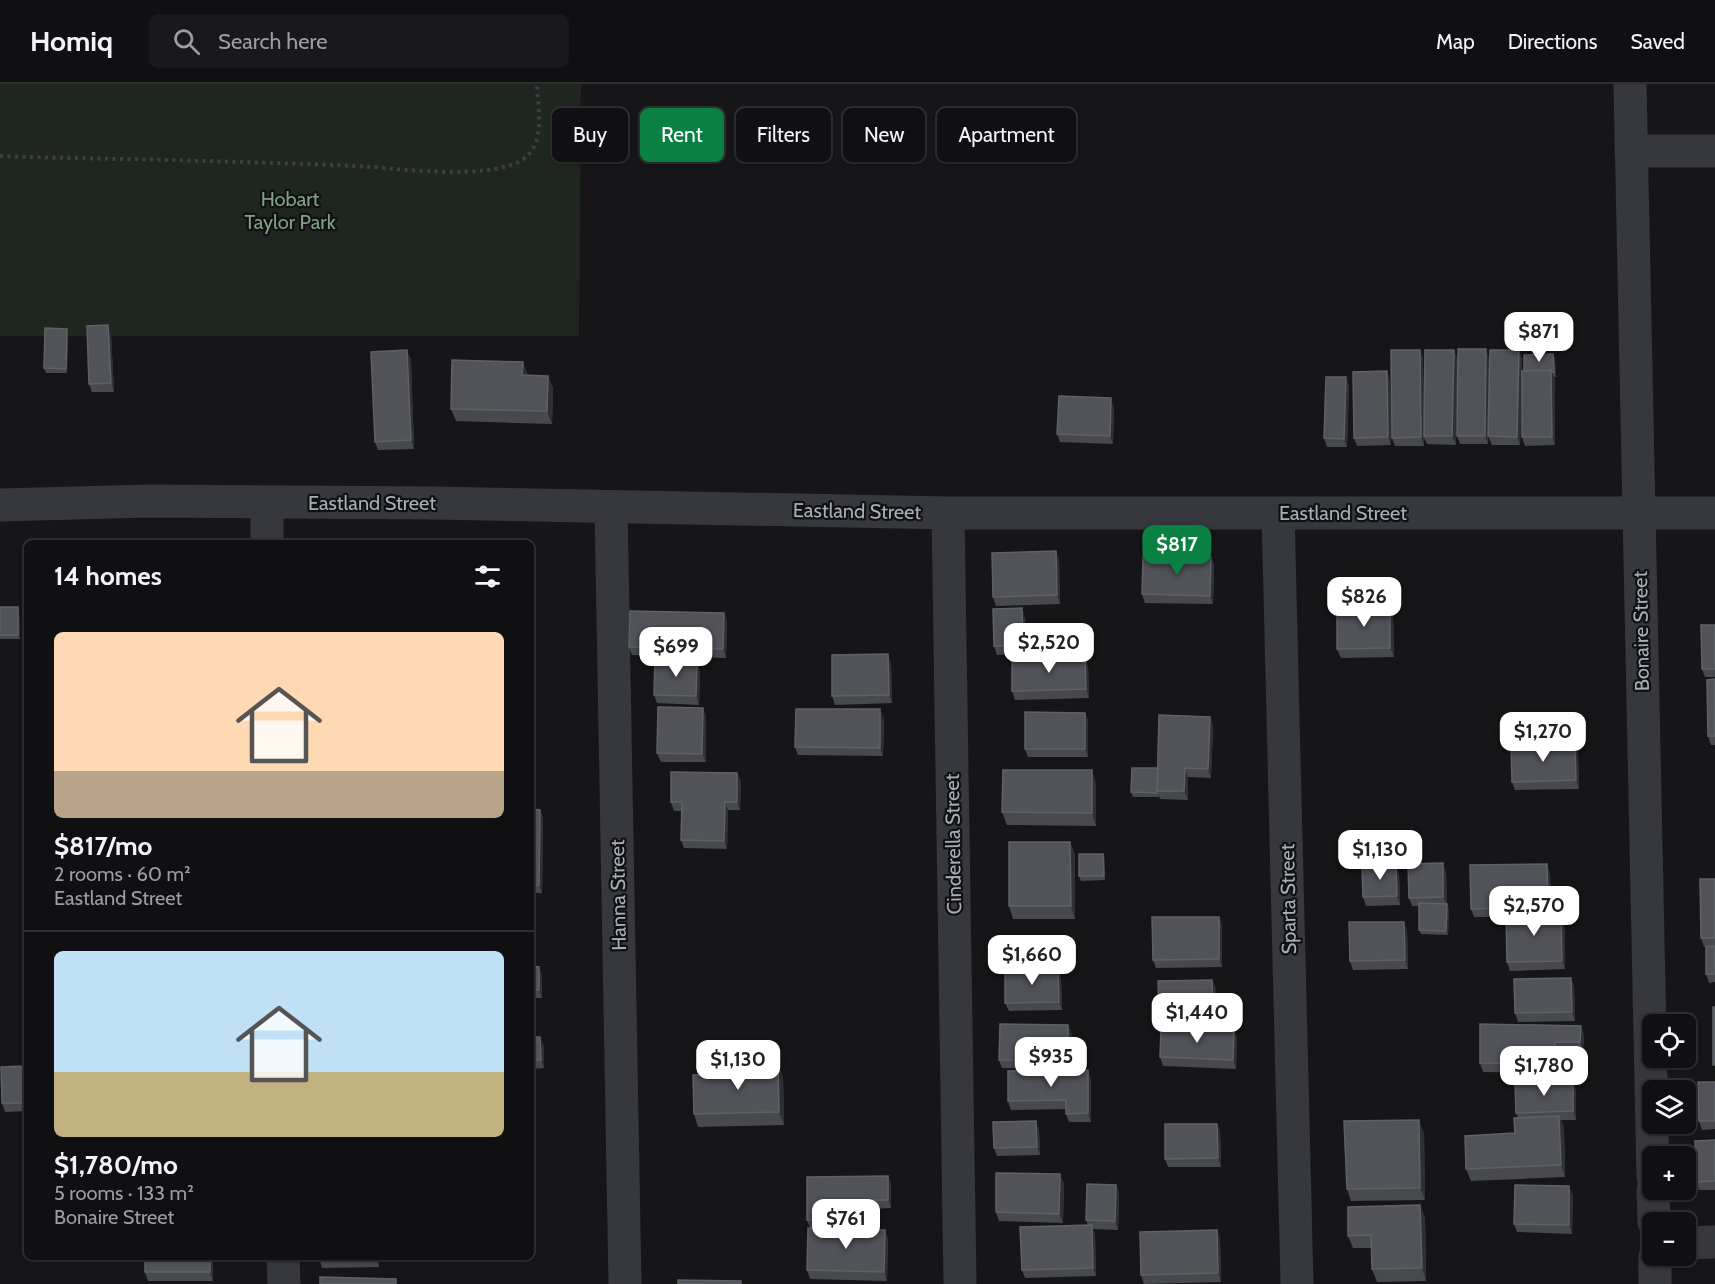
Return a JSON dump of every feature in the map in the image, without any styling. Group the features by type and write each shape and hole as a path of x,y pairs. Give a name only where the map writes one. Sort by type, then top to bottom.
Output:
{"street":[{"name":"Bonaire Street","path":"1629,84 1652,1146"},
{"path":"1631,151 1715,151"},
{"name":"Eastland Street","path":"0,505 149,501 436,503 948,513 1715,513"},
{"path":"267,503 267,540"},
{"name":"Hanna Street","path":"611,507 626,1284"},
{"name":"Cinderella Street","path":"948,513 960,1284"},
{"name":"Sparta Street","path":"1278,513 1297,1284"},
{"path":"1696,1242 1715,1242"},
{"path":"283,1260 284,1284"},
{"path":"1655,1266 1655,1284"}],"path":[{"path":"0,156 236,162 447,171 504,168 530,154 537,142 537,84"}],"green space":[{"name":"Hobart Taylor Park","path":"0,84 581,84 581,108 552,108 552,162 580,162 579,336 0,336"}],"building":[{"path":"108,325 111,383 89,384 87,326"},
{"path":"45,328 67,329 66,369 44,368"},
{"path":"1458,349 1486,349 1485,436 1457,436"},
{"path":"407,350 411,440 375,442 371,352"},
{"path":"1391,350 1420,350 1421,437 1392,438"},
{"path":"1425,350 1454,350 1452,436 1424,436"},
{"path":"1490,350 1519,350 1517,437 1488,436"},
{"path":"1553,354 1554,372 1551,370 1524,371 1524,355"},
{"path":"452,360 523,362 522,375 548,376 547,411 451,409"},
{"path":"1551,370 1552,437 1522,437 1522,371"},
{"path":"1387,371 1388,437 1354,438 1353,372"},
{"path":"1326,377 1346,377 1344,439 1324,438"},
{"path":"1059,396 1111,398 1110,436 1057,434"},
{"path":"1056,551 1057,595 993,597 992,553"},
{"path":"1143,556 1211,557 1210,596 1142,594"},
{"path":"0,607 18,607 18,635 0,635"},
{"path":"1390,607 1390,648 1337,649 1337,609"},
{"path":"1022,608 1023,645 994,646 993,609"},
{"path":"630,611 724,613 723,649 629,647"},
{"path":"1701,625 1715,625 1715,669 1702,669"},
{"path":"888,654 889,695 832,696 832,655"},
{"path":"1085,656 1086,689 1012,691 1012,658"},
{"path":"655,660 697,661 696,696 654,695"},
{"path":"1715,679 1715,736 1708,736 1707,680"},
{"path":"658,707 703,708 702,754 657,753"},
{"path":"796,709 880,709 880,748 795,747"},
{"path":"1025,712 1085,713 1085,749 1025,749"},
{"path":"1159,715 1210,717 1208,769 1185,768 1184,791 1157,791"},
{"path":"1575,744 1576,780 1512,782 1511,745"},
{"path":"1132,768 1158,768 1157,793 1131,792"},
{"path":"1003,770 1092,770 1092,813 1002,812"},
{"path":"671,772 737,773 737,802 725,802 724,841 681,840 682,802 671,802"},
{"path":"534,809 540,810 539,885 534,885"},
{"path":"1009,842 1070,842 1071,906 1009,906"},
{"path":"1079,854 1103,854 1104,876 1079,876"},
{"path":"1443,863 1443,897 1409,898 1408,864"},
{"path":"1547,864 1548,907 1471,909 1470,865"},
{"path":"1396,865 1397,896 1363,897 1362,866"},
{"path":"1700,879 1715,879 1715,938 1701,938"},
{"path":"1419,903 1447,904 1446,931 1419,930"},
{"path":"1561,912 1562,961 1507,962 1506,913"},
{"path":"1152,917 1219,917 1219,959 1153,960"},
{"path":"1349,922 1404,922 1405,960 1350,961"},
{"path":"1715,946 1715,974 1706,974 1706,947"},
{"path":"534,966 539,967 539,990 534,989"},
{"path":"1058,968 1059,1002 1005,1003 1005,970"},
{"path":"1571,978 1572,1012 1515,1013 1514,979"},
{"path":"1212,980 1213,1010 1159,1012 1158,981"},
{"path":"1713,1007 1715,1007 1715,1065 1713,1065"},
{"path":"1000,1024 1068,1025 1068,1061 999,1060"},
{"path":"1480,1024 1581,1026 1580,1042 1555,1042 1555,1064 1480,1063"},
{"path":"1161,1027 1234,1030 1233,1060 1160,1057"},
{"path":"534,1037 540,1037 541,1060 534,1060"},
{"path":"778,1064 779,1112 694,1114 693,1075 727,1074 727,1066"},
{"path":"24,1066 24,1103 2,1103 1,1067"},
{"path":"1088,1070 1088,1113 1066,1114 1066,1100 1008,1101 1008,1071"},
{"path":"1573,1082 1573,1111 1516,1113 1515,1083"},
{"path":"1698,1082 1715,1082 1715,1121 1699,1121"},
{"path":"1559,1116 1561,1165 1466,1169 1465,1136 1515,1133 1514,1118"},
{"path":"1419,1120 1420,1188 1347,1189 1344,1121"},
{"path":"1036,1121 1037,1147 994,1148 993,1122"},
{"path":"1165,1124 1217,1124 1218,1158 1165,1159"},
{"path":"1715,1140 1715,1181 1696,1182 1695,1141"},
{"path":"996,1173 1060,1174 1059,1214 996,1212"},
{"path":"888,1176 888,1200 869,1200 869,1219 807,1220 807,1177"},
{"path":"1087,1184 1116,1185 1115,1221 1086,1220"},
{"path":"1515,1185 1569,1186 1569,1225 1514,1224"},
{"path":"1420,1205 1422,1268 1372,1269 1371,1235 1348,1236 1348,1207"},
{"path":"1092,1225 1093,1268 1022,1270 1020,1227"},
{"path":"808,1228 885,1230 884,1272 807,1270"},
{"path":"1217,1230 1218,1273 1141,1275 1140,1232"},
{"path":"145,1260 210,1260 210,1272 145,1272"},
{"path":"320,1277 396,1279 396,1284 320,1284"},
{"path":"678,1280 741,1281 741,1284 678,1284"}]}
